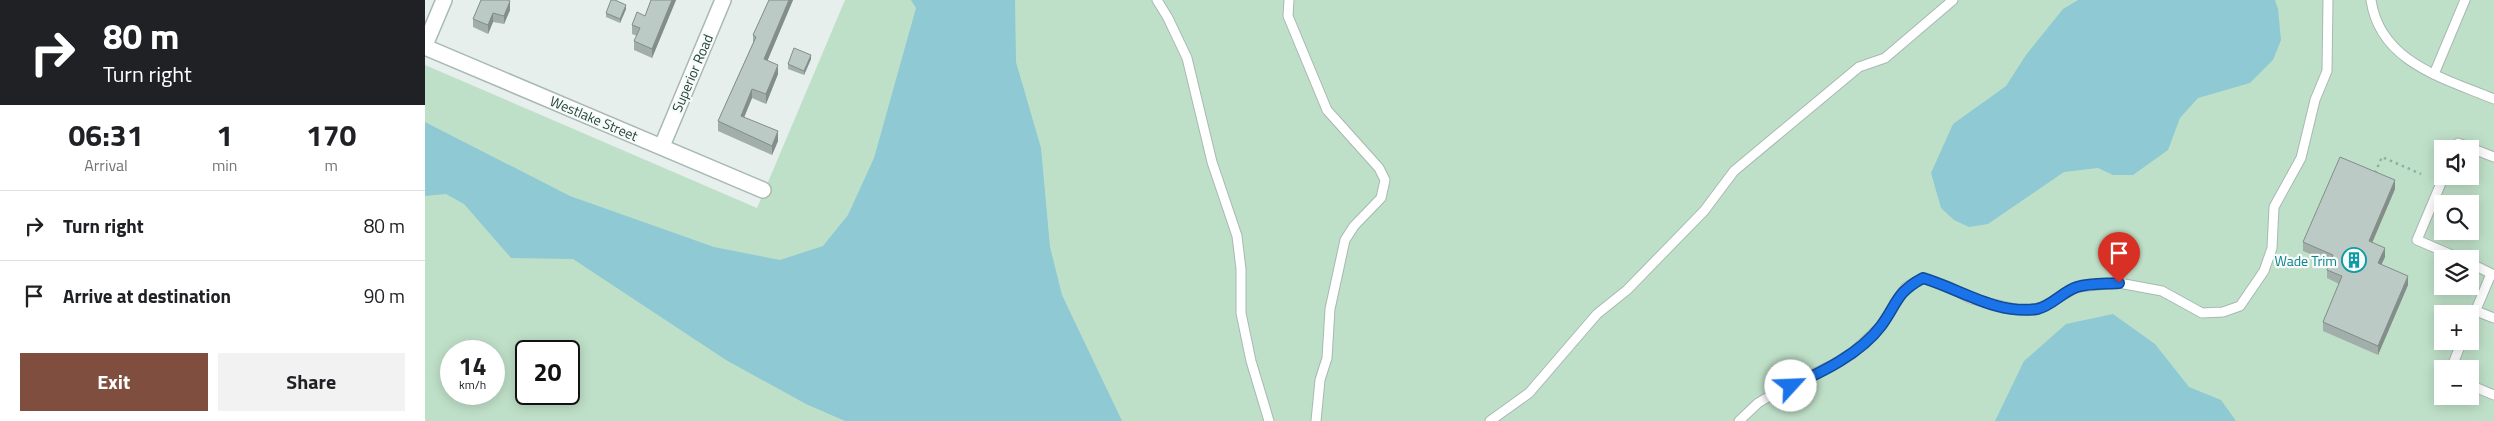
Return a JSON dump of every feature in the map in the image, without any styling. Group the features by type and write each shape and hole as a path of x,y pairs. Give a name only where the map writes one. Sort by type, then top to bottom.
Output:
{"street":[{"path":"425,46 444,0"},
{"name":"Superior Road","path":"662,146 723,0"},
{"name":"Westlake Street","path":"425,46 763,190"}],"lane":[{"path":"1157,0 1168,18 1187,58 1212,162 1237,236 1241,269 1241,313 1251,361 1269,421"},
{"path":"1289,0 1288,16 1327,110 1379,168 1385,180 1381,198 1354,226 1345,240 1331,309 1316,421"},
{"path":"1490,421 1529,393 1597,314 1627,290 1705,211 1734,171 1859,67 1885,58 1953,0"},
{"path":"1739,421 1758,404 1778,391 1834,364 1853,352 1880,327 1906,287 1923,278 1950,287 1971,299 2021,310 2039,308 2077,287 2119,283 2162,291 2202,313 2223,312 2240,306 2264,272 2272,248 2274,207 2301,158 2315,100 2327,71 2328,0"},
{"path":"2371,0 2374,17 2388,43 2414,63 2434,74 2494,99"},
{"path":"2434,74 2465,0"},
{"path":"2479,151 2494,157"},
{"path":"2440,185 2417,240 2440,250"},
{"path":"2478,305 2493,275 2479,268"},
{"path":"2479,311 2494,318"},
{"path":"2479,389 2494,395"}],"path":[{"path":"2375,173 2382,157 2421,174"}],"green space":[{"path":"845,0 2494,0 2494,421 425,421 425,65 757,208"}],"water":[{"path":"911,0 1015,0 1016,62 1041,148 1050,247 1062,295 1122,421 845,421 806,404 726,360 573,259 511,258 464,204 446,194 425,196 425,122 570,196 714,247 780,260 823,246 848,215 874,158 916,8"},
{"path":"2078,0 2275,0 2278,9 2281,40 2273,60 2250,83 2198,98 2180,118 2168,150 2133,175 2113,175 2098,168 2064,172 1988,224 1969,227 1954,220 1941,208 1931,173 1953,124 2006,86 2026,55 2063,9"},
{"path":"2113,314 2155,344 2189,387 2221,400 2236,421 1995,421 2024,361 2066,324"}],"building":[{"path":"481,0 510,1 504,16 493,13 488,25 473,19"},
{"path":"611,0 626,5 620,19 606,13"},
{"path":"651,0 672,0 652,49 634,41 640,28 632,25 637,12 645,16"},
{"path":"769,0 789,0 764,59 778,65 766,94 752,89 741,116 778,131 772,146 718,121 756,37 753,35"},
{"path":"794,48 811,55 804,71 788,64"},
{"name":"Wade Trim","path":"2340,157 2395,180 2369,241 2385,248 2378,263 2408,276 2378,346 2323,322 2342,276 2327,270 2333,255 2303,242"}],"place":[{"name":"Wade Trim","path":"2354,260"}],"route":[{"path":"1791,386 1853,352 1880,327 1906,287 1923,278 1950,287 1971,299 2021,310 2039,308 2077,287 2119,283"}]}
